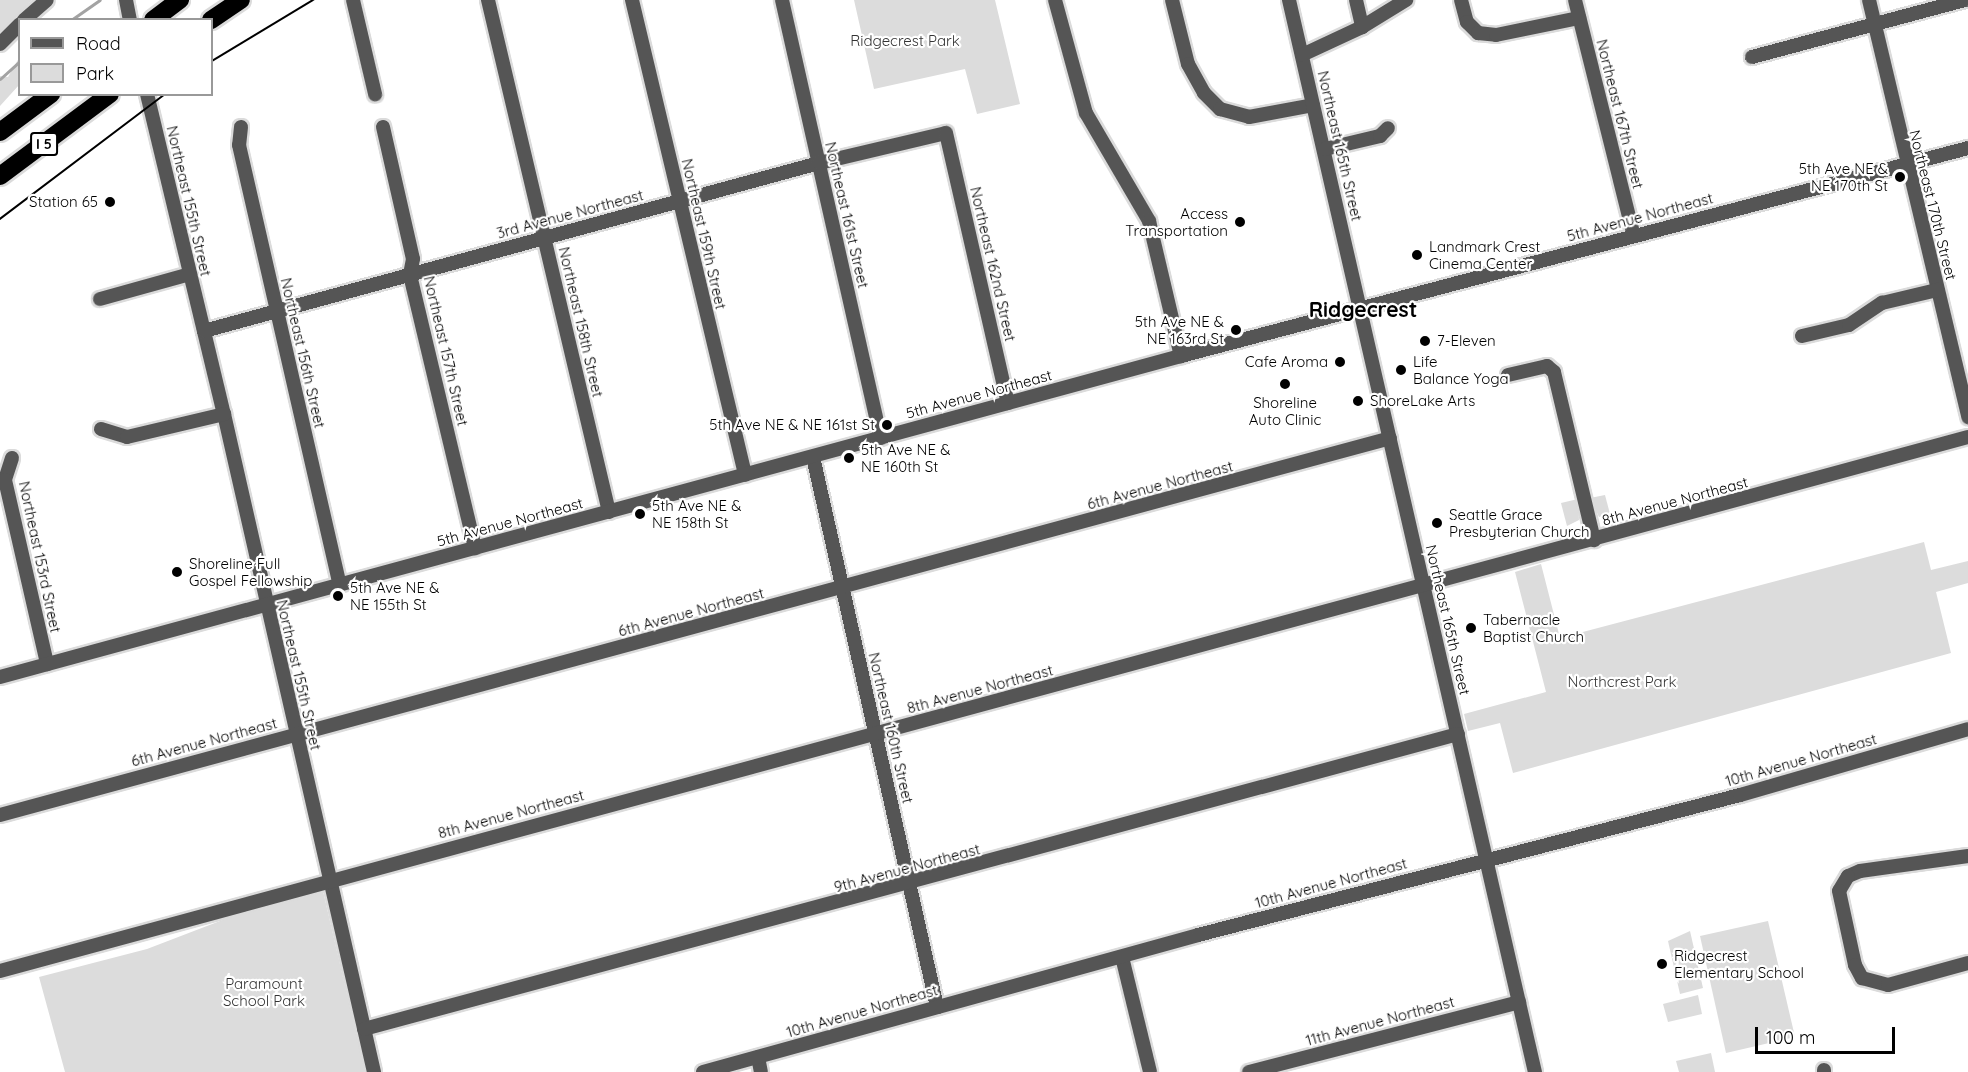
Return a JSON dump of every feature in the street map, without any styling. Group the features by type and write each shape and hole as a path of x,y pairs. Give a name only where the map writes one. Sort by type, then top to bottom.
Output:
{"highway":[{"path":"213,19 241,0"},
{"path":"156,18 178,2"},
{"name":"I 5","path":"0,132 48,96"},
{"name":"I 5","path":"0,176 107,96"}],"street":[{"path":"26,18 47,0"},
{"path":"126,0 130,18"},
{"path":"353,0 375,94"},
{"name":"Northeast 158th Street","path":"488,0 609,512"},
{"name":"Northeast 159th Street","path":"632,0 745,475"},
{"name":"Northeast 161st Street","path":"782,0 881,438"},
{"path":"1055,0 1086,113 1149,221 1181,356"},
{"path":"1172,0 1196,83 1220,109 1237,116 1263,116 1313,105"},
{"name":"Northeast 165th Street","path":"1289,0 1535,1072"},
{"path":"1356,0 1362,27"},
{"path":"1302,55 1362,27 1406,0"},
{"path":"1461,0 1467,22 1478,33 1496,35 1580,18"},
{"name":"Northeast 167th Street","path":"1575,0 1634,236"},
{"name":"Northeast 170th Street","path":"1869,0 1905,165 1968,417"},
{"path":"1752,57 1965,0"},
{"path":"0,44 18,26"},
{"name":"Northeast 155th Street","path":"148,96 225,414 266,606 374,1072"},
{"name":"Northeast 156th Street","path":"242,127 238,145 340,585"},
{"name":"Northeast 157th Street","path":"383,127 413,259 410,275 475,548"},
{"path":"1325,149 1380,136 1388,128"},
{"name":"3rd Avenue Northeast","path":"204,331 819,163 946,133"},
{"name":"Northeast 162nd Street","path":"946,133 1008,403"},
{"name":"5th Avenue Northeast","path":"0,677 1181,356 1968,148"},
{"path":"100,299 190,274"},
{"path":"1802,336 1849,325 1877,305 1937,290"},
{"path":"1508,375 1546,366 1554,372 1594,540"},
{"path":"102,429 127,437 225,414"},
{"name":"8th Avenue Northeast","path":"0,971 330,879 1424,587 1968,437"},
{"name":"6th Avenue Northeast","path":"0,815 841,589 1390,438"},
{"name":"Northeast 160th Street","path":"813,457 937,1007"},
{"name":"Northeast 153rd Street","path":"12,458 5,480 47,664"},
{"name":"10th Avenue Northeast","path":"703,1072 1122,957 1740,795 1968,729"},
{"name":"9th Avenue Northeast","path":"364,1029 910,885 1458,734"},
{"path":"1968,856 1860,871 1840,884 1855,965 1862,978 1888,985 1968,963"},
{"path":"1122,957 1150,1072"},
{"name":"11th Avenue Northeast","path":"1250,1072 1519,1002"},
{"path":"758,1057 761,1072"}],"green space":[{"path":"0,0 32,0 0,33"},
{"name":"Ridgecrest Park","path":"854,0 995,0 1020,104 977,114 965,69 874,89"},
{"path":"18,60 18,86 0,106 0,76 8,77"},
{"path":"1605,495 1610,514 1599,517 1590,498"},
{"path":"1578,499 1579,520 1567,526 1561,503"},
{"name":"Northcrest Park","path":"1924,542 1931,570 1968,561 1968,583 1936,592 1951,653 1513,773 1500,723 1468,731 1464,714 1546,692 1515,572 1541,564 1560,638"},
{"name":"Paramount School Park","path":"323,891 365,1072 65,1072 39,977 147,949 233,916"},
{"path":"1768,921 1795,1037 1726,1053 1700,936"},
{"path":"1690,931 1703,988 1680,994 1668,941"},
{"path":"1698,995 1702,1014 1668,1022 1663,1004"},
{"path":"1711,1053 1715,1072 1679,1072 1676,1061"}],"waterway":[{"path":"74,18 100,0"},
{"path":"0,79 18,63"}],"tram line":[{"path":"213,60 313,0"},
{"path":"0,219 162,96"}],"place":[{"name":"5th Ave NE & NE 170th St","path":"1900,177"},
{"name":"Station 65","path":"110,202"},
{"name":"Access Transportation","path":"1240,222"},
{"name":"Landmark Crest Cinema Center","path":"1417,255"},
{"name":"5th Ave NE & NE 163rd St","path":"1236,330"},
{"name":"7-Eleven","path":"1425,341"},
{"name":"Cafe Aroma","path":"1340,362"},
{"name":"Life Balance Yoga","path":"1401,370"},
{"name":"Shoreline Auto Clinic","path":"1285,384"},
{"name":"ShoreLake Arts","path":"1358,401"},
{"name":"5th Ave NE & NE 161st St","path":"887,425"},
{"name":"5th Ave NE & NE 160th St","path":"849,458"},
{"name":"5th Ave NE & NE 158th St","path":"640,514"},
{"name":"Seattle Grace Presbyterian Church","path":"1437,523"},
{"name":"Shoreline Full Gospel Fellowship","path":"177,572"},
{"name":"5th Ave NE & NE 155th St","path":"338,596"},
{"name":"Tabernacle Baptist Church","path":"1471,628"},
{"name":"Ridgecrest Elementary School","path":"1662,964"}],"district":[{"name":"Ridgecrest","path":"1363,309"}]}
